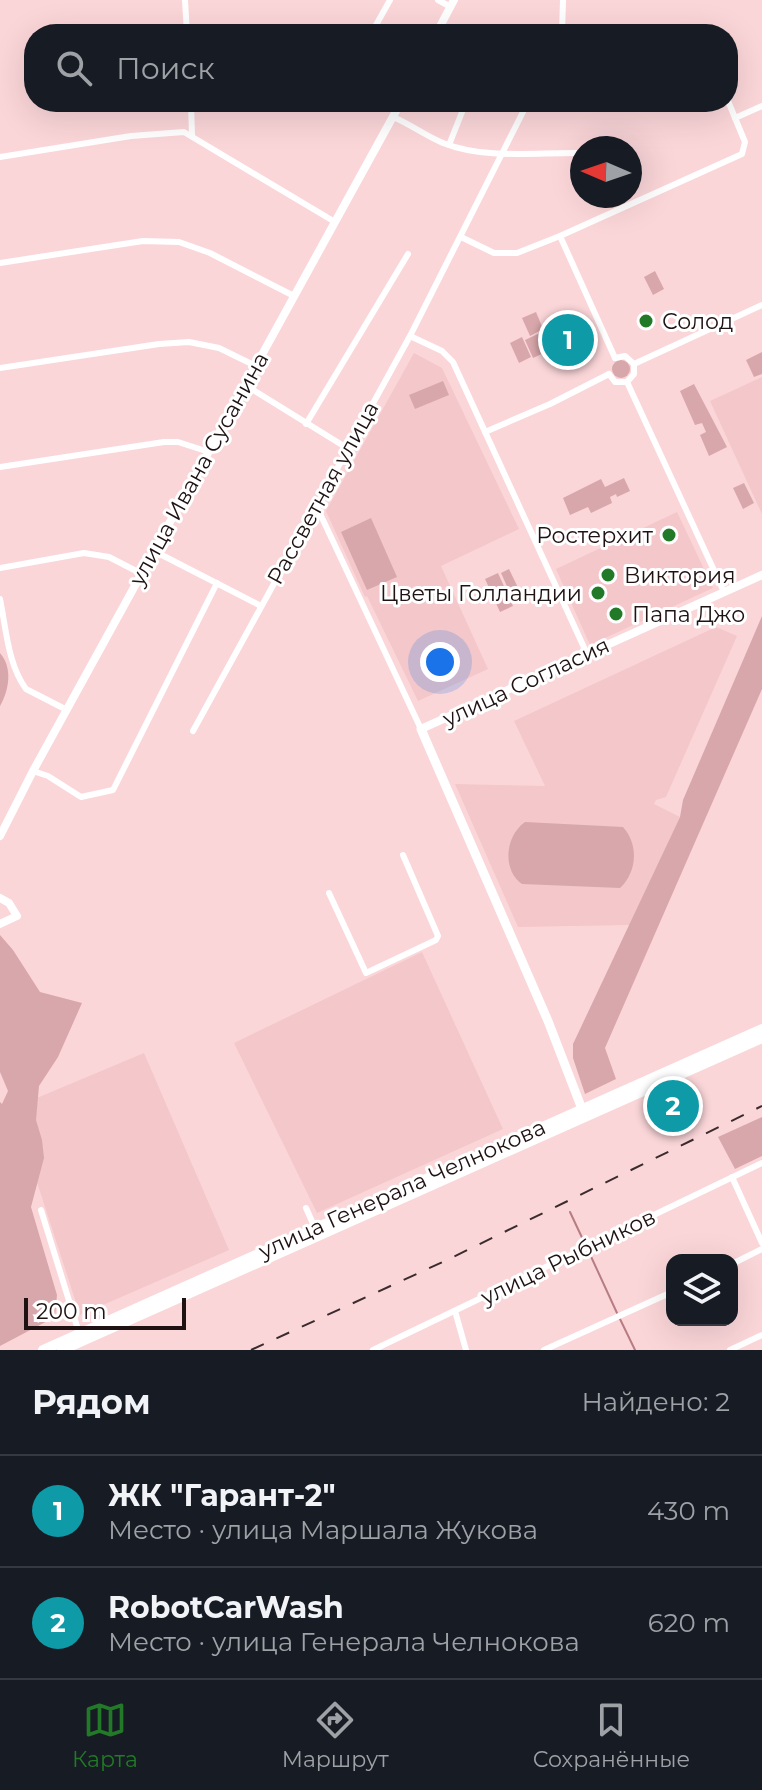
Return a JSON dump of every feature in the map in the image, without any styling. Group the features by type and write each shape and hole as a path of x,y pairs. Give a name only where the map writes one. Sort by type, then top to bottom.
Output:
{"main road":[{"path":"421,729 548,1021 582,1109"},
{"name":"улица Генерала Челнокова","path":"43,1350 762,1029"},
{"name":"улица Генерала Челнокова","path":"62,1350 762,1038"}],"street":[{"path":"185,0 186,24"},
{"path":"377,24 390,0"},
{"path":"438,0 452,3 441,24"},
{"path":"562,24 563,0"},
{"path":"735,118 762,106"},
{"path":"191,112 192,136"},
{"name":"улица Ивана Сусанина","path":"0,836 394,112"},
{"path":"449,145 462,112"},
{"path":"503,153 523,112"},
{"path":"461,237 494,253 509,254 528,249 742,154 746,145 733,112"},
{"path":"393,117 449,145 503,153 570,153"},
{"path":"0,157 175,132 192,136 335,222"},
{"name":"Рассветная улица","path":"193,731 410,336 503,153"},
{"path":"560,236 615,358"},
{"path":"0,263 143,241 179,242 210,253 294,296"},
{"path":"306,424 408,254"},
{"path":"634,364 762,305"},
{"path":"410,336 450,357 587,654"},
{"path":"0,368 189,342 219,348 256,366"},
{"path":"626,357 634,364 634,374 627,382 617,382 609,374 609,365 615,358 626,357"},
{"path":"485,432 609,374"},
{"path":"627,382 724,592"},
{"path":"245,385 347,448"},
{"path":"0,467 164,442 178,442 209,452"},
{"path":"316,505 421,729"},
{"path":"154,551 261,606"},
{"path":"0,568 84,553 109,557 142,574"},
{"name":"улица Согласия","path":"421,729 489,701 762,575"},
{"path":"33,771 48,776 81,797 113,790 217,583"},
{"path":"0,599 13,663 23,685 67,710"},
{"path":"329,893 366,973 436,940 438,936 403,855"},
{"path":"0,898 9,903 17,916 0,924"},
{"name":"улица Рыбников","path":"373,1350 762,1163"},
{"path":"732,1177 762,1246 738,1260"},
{"path":"306,1208 315,1228"},
{"path":"41,1210 79,1333"},
{"path":"544,1350 666,1295"},
{"path":"455,1311 466,1350"},
{"path":"730,1350 762,1335"}],"shaded area":[{"path":"655,271 664,289 653,295 644,277"},
{"path":"536,312 543,329 530,336 522,318"},
{"path":"544,331 552,349 533,358 525,340"},
{"path":"522,337 531,357 519,363 510,343"},
{"path":"762,352 762,374 754,377 746,360"},
{"path":"414,353 442,368 519,529 441,566 488,669 418,701 326,511"},
{"path":"617,360 625,360 630,369 628,376 617,378 612,373 612,365"},
{"path":"762,377 762,514 710,401"},
{"path":"443,381 449,395 415,409 409,395"},
{"path":"694,384 727,447 709,456 700,435 706,432 702,423 695,425 680,391"},
{"path":"624,478 630,491 610,497 612,503 591,513 588,507 570,515 563,498 601,479 605,487"},
{"path":"744,483 754,503 743,509 733,488"},
{"path":"677,512 713,588 590,645 556,569"},
{"path":"371,518 397,577 367,590 341,532"},
{"path":"509,569 524,600 515,604 501,573"},
{"path":"498,573 513,606 500,612 485,579"},
{"path":"762,616 762,689 605,1048 616,1079 585,1094 573,1058 573,1044 680,817 683,800"},
{"path":"716,627 737,636 666,797 656,800 654,804 680,817 630,925 518,927 455,784 545,786 514,721"},
{"path":"0,653 7,665 8,679 0,706"},
{"path":"525,822 623,827 634,850 633,866 626,882 620,888 522,884 511,870 508,853 513,836"},
{"path":"0,935 40,992 82,1003 58,1057 39,1086 36,1120 44,1158 31,1207 57,1295 55,1317 0,1346 0,1102 2,1104 8,1091 0,1072"},
{"path":"422,952 503,1129 317,1213 234,1043"},
{"path":"144,1053 229,1250 80,1315 13,1108"},
{"path":"762,1117 762,1156 735,1169 718,1137"}],"waterway":[{"path":"570,1212 585,1244"},
{"path":"588,1250 617,1313"},
{"path":"620,1319 635,1350"}],"railway":[{"path":"251,1350 447,1260 762,1106"}],"place":[{"name":"Солод","path":"646,321"},
{"name":"ЖК \"Гарант-2\"","path":"568,340"},
{"name":"Ростерхит","path":"669,535"},
{"name":"Виктория","path":"608,575"},
{"name":"Цветы Голландии","path":"598,593"},
{"name":"Папа Джо","path":"616,614"},
{"name":"RobotCarWash","path":"673,1106"}]}
